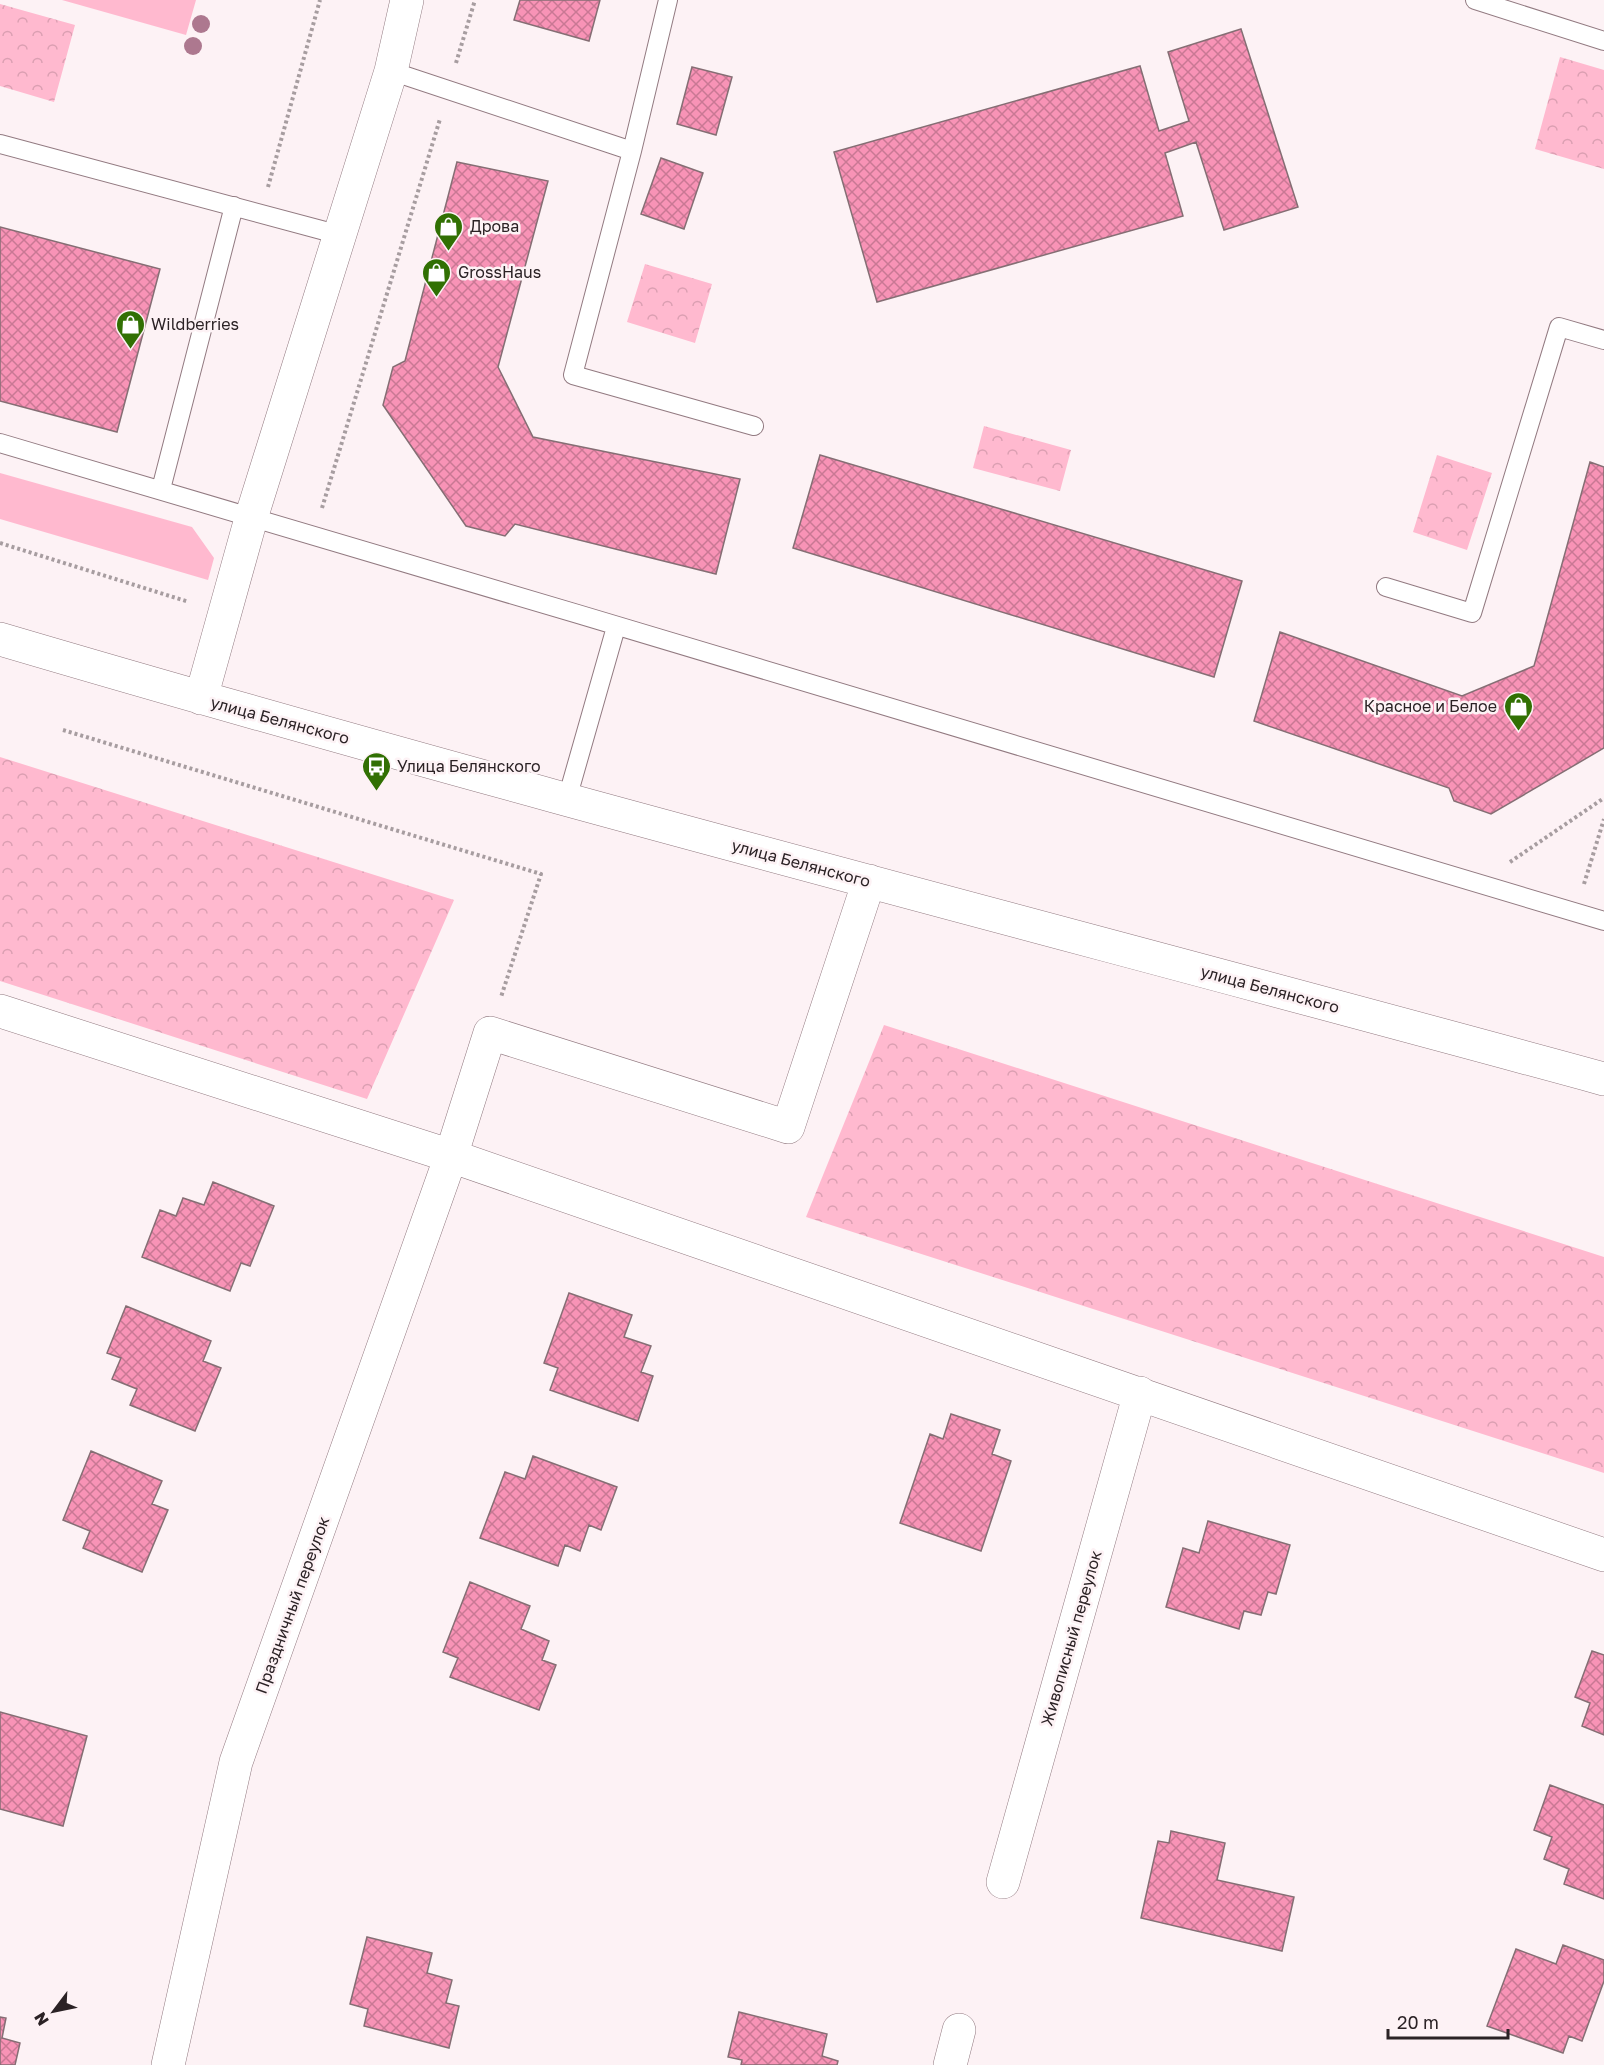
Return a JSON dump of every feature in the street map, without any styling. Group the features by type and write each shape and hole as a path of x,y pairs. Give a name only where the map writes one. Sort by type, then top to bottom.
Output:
{"street":[{"path":"201,698 252,515 391,71 407,0"},
{"name":"улица Белянского","path":"0,639 201,698 567,799 1603,1076"},
{"path":"490,1033 788,1127 869,881"},
{"path":"0,1011 451,1156 1604,1555"},
{"name":"Праздничный переулок","path":"168,2065 236,1762 451,1156 490,1033"},
{"name":"Живописный переулок","path":"1003,1882 1140,1393"},
{"path":"950,2065 959,2030"}],"lane":[{"path":"668,0 632,151 573,375 754,426"},
{"path":"1475,0 1604,41"},
{"path":"391,71 632,151"},
{"path":"0,144 340,235"},
{"path":"161,489 234,206"},
{"path":"1386,587 1472,614 1559,327 1604,340"},
{"path":"0,443 252,515 616,627 1604,921"},
{"path":"567,799 616,627"}],"path":[{"path":"261,214 320,0"},
{"path":"314,535 475,0"},
{"path":"0,543 225,613"},
{"path":"63,730 541,874 490,1033"},
{"path":"1478,884 1604,798"},
{"path":"1575,913 1604,819"}],"green space":[{"path":"62,0 196,0 186,35"},
{"path":"0,4 75,25 54,102 0,86"},
{"path":"1560,57 1604,70 1604,169 1535,149"},
{"path":"645,264 712,284 695,343 627,322"},
{"path":"984,426 1071,450 1060,491 973,468"},
{"path":"1437,455 1492,473 1467,550 1413,532"},
{"path":"0,473 192,527 214,558 208,580 0,519"},
{"path":"0,757 454,900 367,1099 0,981"},
{"path":"884,1025 1604,1257 1604,1473 806,1217"}],"building":[{"path":"520,0 600,0 589,41 514,20"},
{"path":"1241,29 1298,207 1224,230 1196,142 1165,153 1183,216 877,302 834,152 1140,66 1159,131 1189,121 1168,52"},
{"path":"692,67 732,77 716,135 677,124"},
{"path":"661,158 703,173 684,229 641,214"},
{"path":"457,162 548,181 498,367 533,437 740,479 716,574 515,524 505,536 466,526 383,405 393,367 405,361"},
{"path":"0,227 160,269 117,432 0,401"},
{"path":"820,455 1242,581 1214,677 793,548"},
{"path":"1590,462 1604,467 1604,748 1491,814 1454,801 1449,788 1254,721 1280,632 1462,696 1534,666"},
{"path":"213,1182 274,1206 250,1266 241,1263 230,1291 142,1257 160,1210 176,1216 183,1198 204,1205"},
{"path":"569,1293 632,1315 624,1337 651,1346 641,1372 653,1376 638,1421 550,1390 558,1368 544,1363"},
{"path":"126,1306 211,1341 203,1361 221,1368 195,1431 130,1405 137,1389 112,1379 121,1358 107,1353"},
{"path":"951,1414 1000,1430 992,1454 1011,1461 981,1551 900,1523 930,1434 943,1439"},
{"path":"91,1451 162,1481 152,1504 168,1510 142,1572 83,1548 90,1531 63,1520"},
{"path":"533,1456 617,1487 601,1530 589,1525 580,1551 565,1545 558,1566 480,1538 505,1472 525,1479"},
{"path":"1208,1521 1290,1545 1276,1594 1268,1592 1261,1615 1244,1611 1239,1629 1166,1607 1183,1548 1199,1553"},
{"path":"470,1582 530,1606 521,1629 549,1641 542,1660 556,1665 539,1710 450,1677 458,1658 443,1652"},
{"path":"1592,1651 1604,1655 1604,1735 1582,1726 1590,1703 1575,1697"},
{"path":"0,1712 87,1736 63,1826 0,1809"},
{"path":"1550,1785 1604,1805 1604,1899 1564,1884 1569,1869 1544,1859 1552,1837 1534,1830"},
{"path":"1171,1831 1225,1843 1217,1880 1294,1897 1282,1951 1141,1918 1158,1841 1169,1843"},
{"path":"367,1937 432,1953 427,1973 452,1980 446,2003 459,2006 449,2048 364,2026 368,2009 350,2004"},
{"path":"1563,1945 1604,1960 1604,1981 1582,2041 1569,2036 1563,2053 1487,2026 1516,1949 1556,1964"},
{"path":"739,2012 827,2034 822,2056 838,2061 837,2065 741,2065 742,2060 728,2057"},
{"path":"0,2017 6,2018 2,2038 20,2043 15,2065 0,2065"}],"place":[{"name":"Дрова","path":"449,252"},
{"name":"GrossHaus","path":"437,298"},
{"name":"Wildberries","path":"130,350"},
{"name":"Красное и Белое","path":"1518,732"},
{"name":"Улица Белянского","path":"376,792"}]}
